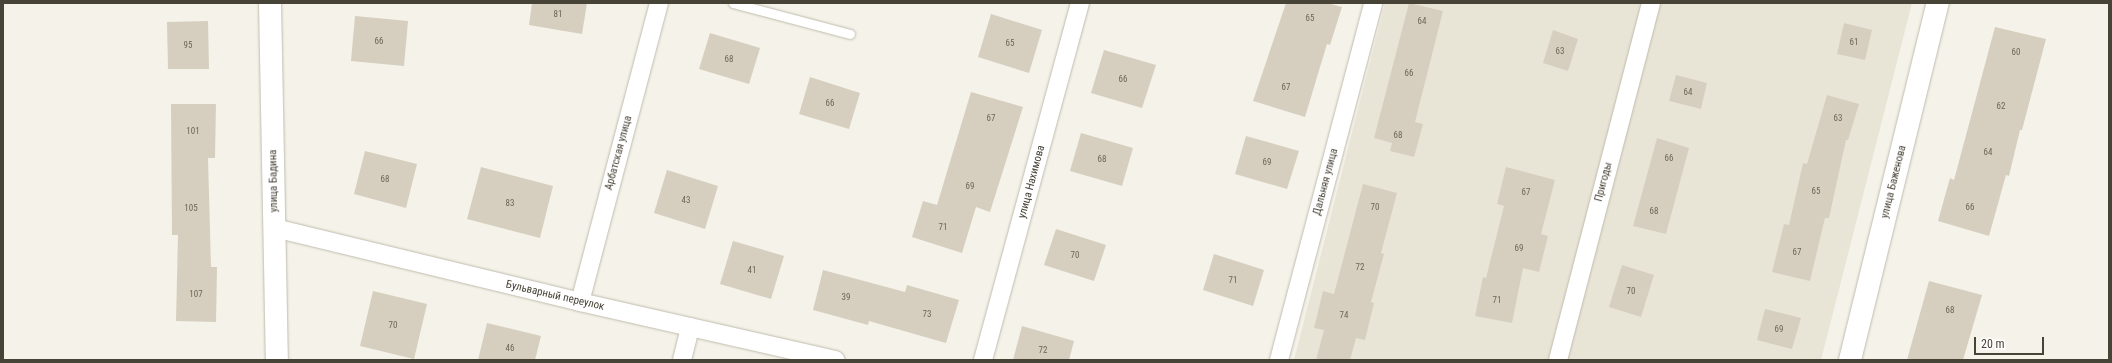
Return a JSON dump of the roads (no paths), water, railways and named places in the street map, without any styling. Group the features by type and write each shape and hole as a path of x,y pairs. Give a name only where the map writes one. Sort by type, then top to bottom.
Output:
{"street":[{"name":"улица Бадина","path":"270,3 277,360"},
{"name":"Арбатская улица","path":"580,302 659,3"},
{"name":"улица Нахимова","path":"983,360 1080,3"},
{"name":"Дальняя улица","path":"1279,360 1373,3"},
{"name":"Пригоды","path":"1558,360 1651,3"},
{"name":"улица Баженова","path":"1850,360 1938,3"},
{"name":"Бульварный переулок","path":"275,228 580,302 835,360"},
{"path":"682,360 690,327"}],"lane":[{"path":"733,3 850,34"}]}
